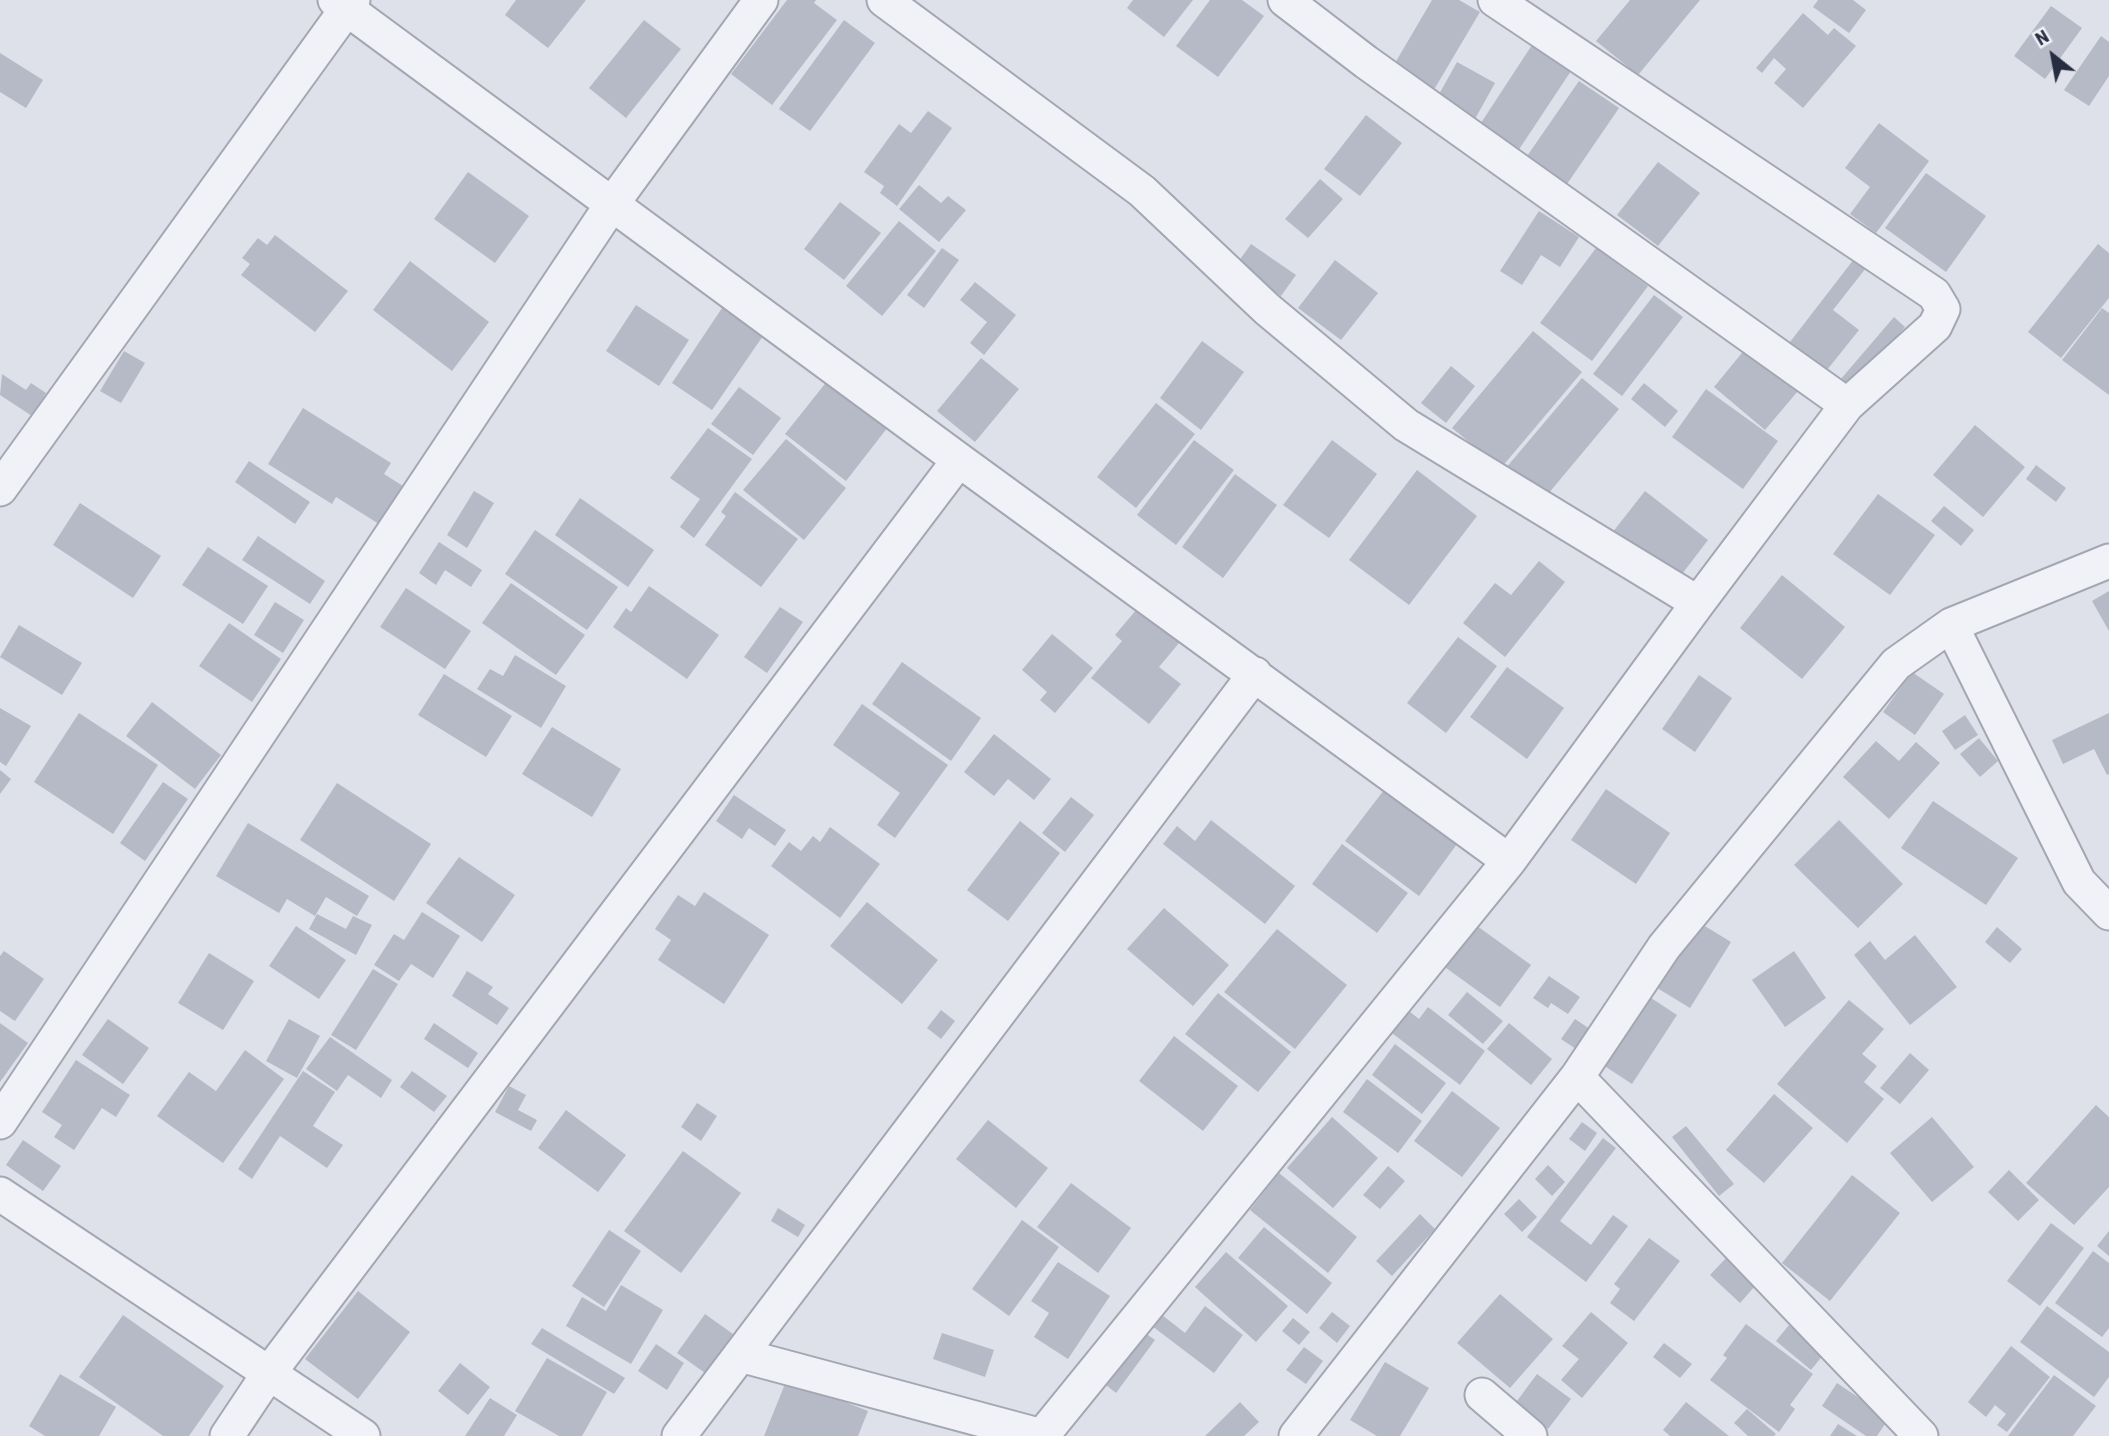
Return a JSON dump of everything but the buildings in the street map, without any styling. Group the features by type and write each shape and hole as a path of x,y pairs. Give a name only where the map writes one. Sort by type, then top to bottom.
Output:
{"street":[{"path":"0,1122 612,204 761,0"},
{"path":"884,0 1142,191 1267,309 1406,425 1698,603"},
{"path":"1285,0 1366,62 1847,405"},
{"path":"740,1355 1042,1436 1509,861 1847,405 1935,326 1943,309 1934,294 1495,0"},
{"path":"0,489 345,3 959,460 1509,861"},
{"path":"227,1436 269,1373 959,460"},
{"path":"1296,1436 1577,1077 1664,947 1896,664 1951,625 2109,561"},
{"path":"1951,625 2079,882 2109,913"},
{"path":"679,1436 1255,674"},
{"path":"1577,1077 1921,1436"},
{"path":"0,1194 363,1436"},
{"path":"1482,1395 1530,1436"}]}
